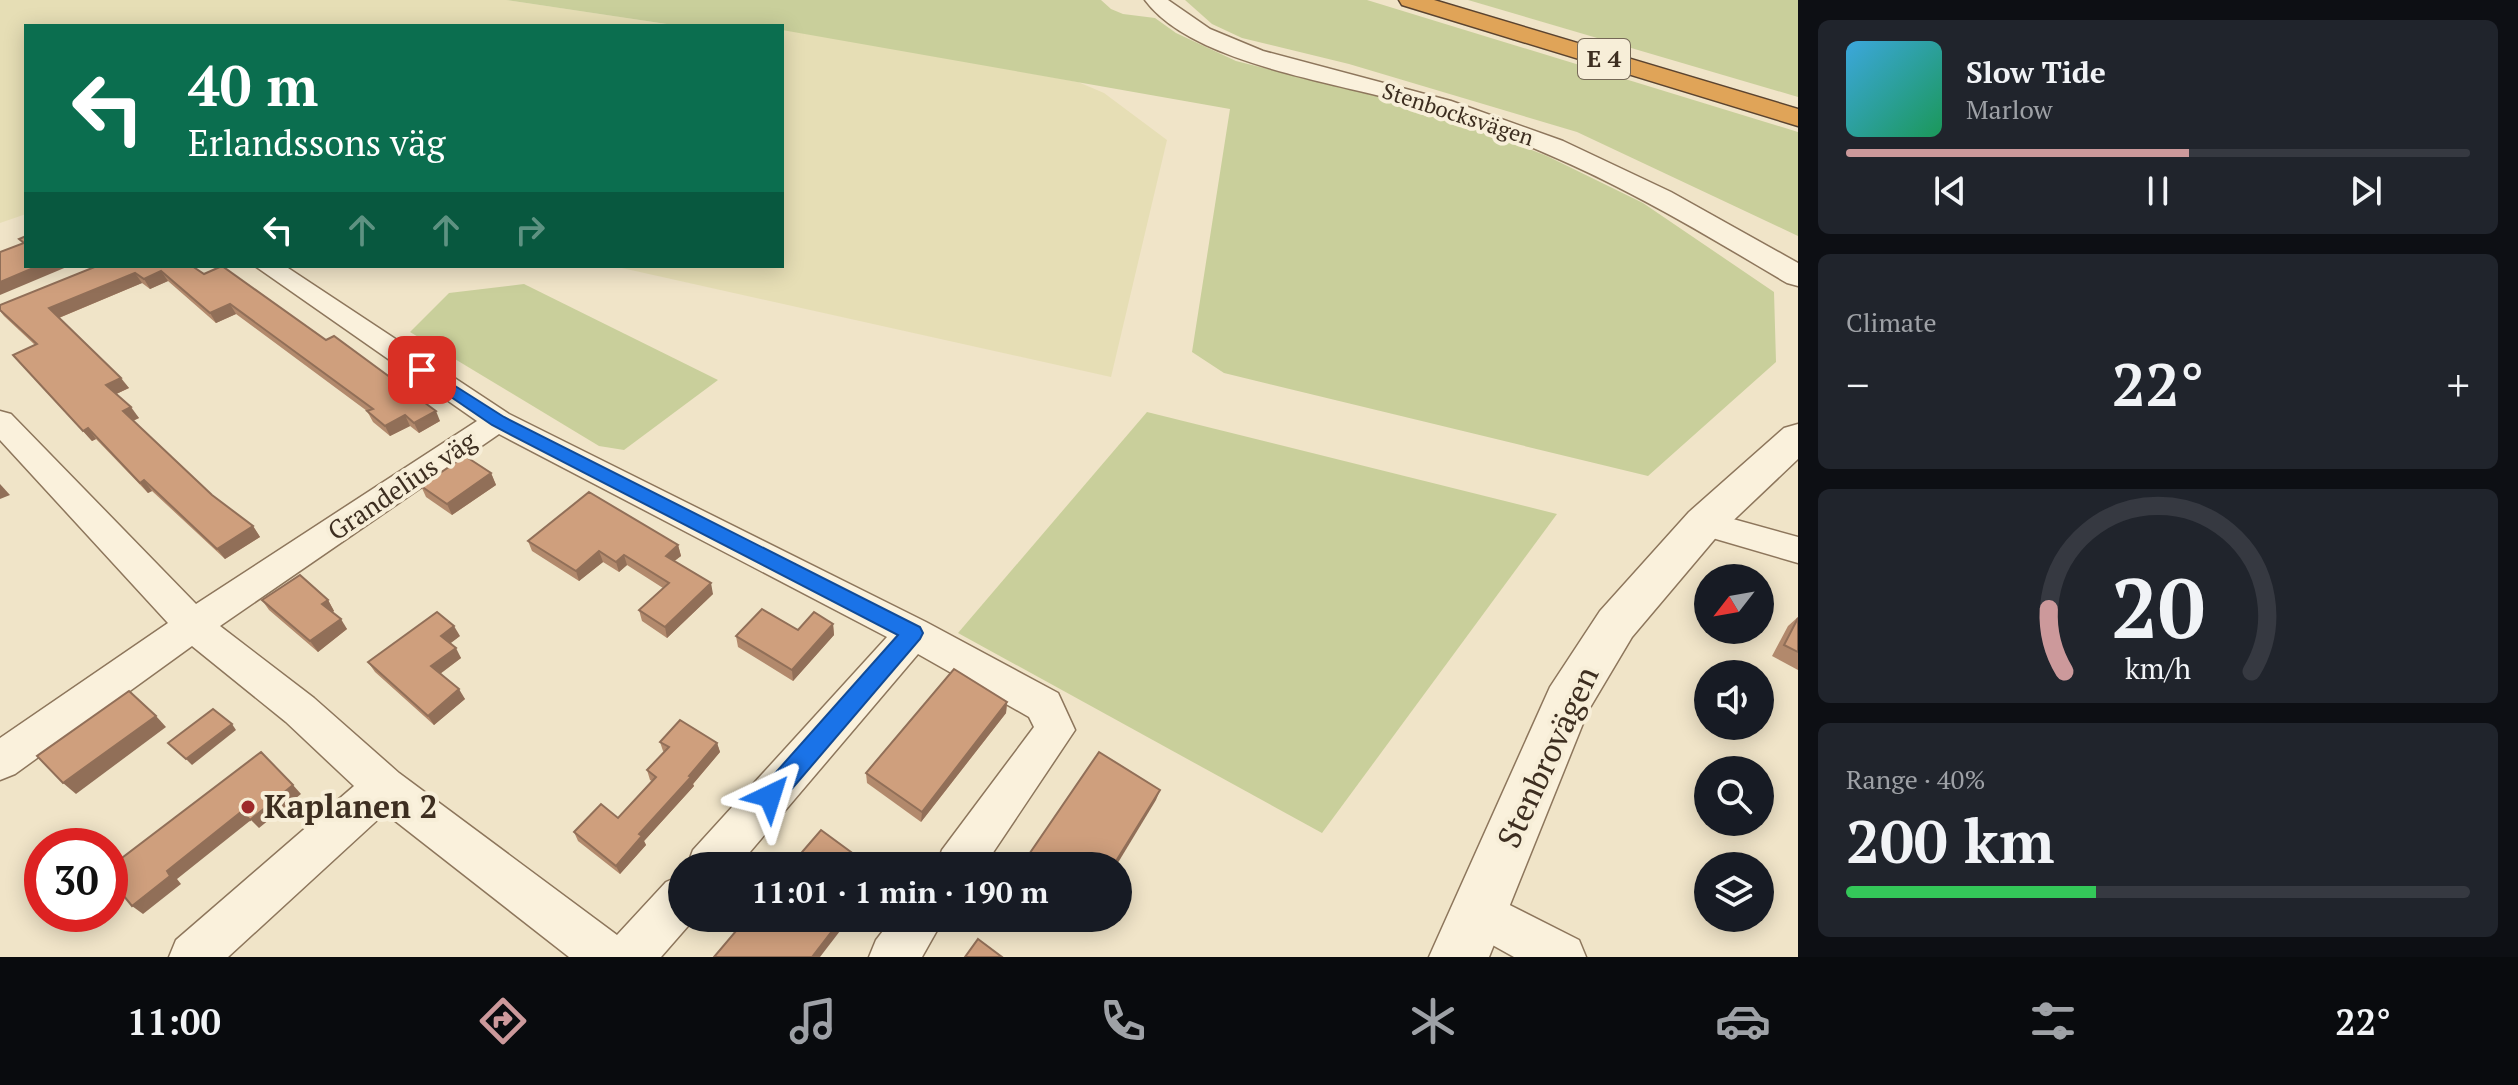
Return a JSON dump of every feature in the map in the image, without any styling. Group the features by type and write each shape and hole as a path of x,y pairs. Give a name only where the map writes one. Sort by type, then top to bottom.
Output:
{"highway":[{"name":"E 4","path":"1410,0 1798,118"},
{"name":"E 4","path":"1446,0 1798,105"}],"street":[{"name":"Stenbocksvägen","path":"1155,0 1195,30 1252,56 1412,97 1568,152 1640,186 1798,276"},
{"name":"Stenbocksvägen","path":"1755,250 1798,268"},
{"name":"Grandelius väg","path":"0,761 193,625 498,421 271,268"},
{"path":"0,421 193,625 300,710 384,787 607,957"},
{"path":"498,421 913,633 1044,705 1055,730 968,852"},
{"name":"Stenbrovägen","path":"1459,957 1567,702 1616,624 1704,523 1798,437"},
{"path":"1704,523 1789,550"},
{"path":"721,852 913,633"},
{"path":"193,957 384,787"},
{"path":"1478,912 1562,957"},
{"path":"630,957 668,914"},
{"path":"893,957 911,932"}],"shaded area":[{"path":"0,0 506,0 667,24 24,24 24,215 0,223"},
{"path":"784,30 1078,82 1104,93 1167,140 1111,377 622,268 784,268"}],"green space":[{"path":"506,0 1101,0 1123,14 1155,18 1176,33 1236,61 1427,109 1547,156 1643,203 1774,292 1776,362 1648,476 1224,373 1192,352 1230,109 784,30 784,24 667,24"},
{"path":"1185,0 1367,0 1798,132 1798,236 1577,132 1349,64 1242,38 1212,24"},
{"path":"1468,0 1798,0 1798,97"},
{"path":"524,284 718,380 624,450 599,446 410,332 449,293"},
{"path":"1147,412 1557,514 1322,833 958,633"}],"building":[{"path":"24,243 24,268 33,268 0,282 0,252"},
{"path":"92,268 195,268 204,274 225,268 326,340 334,336 436,411 414,423 405,415 385,426 367,411 373,409 230,304 210,313 161,271 144,279 135,273 49,308 121,378 106,385 131,407 123,411 212,495 253,526 217,549 144,480 140,483 88,428 83,431 13,355 37,344 0,310 0,305"},
{"path":"465,456 491,473 447,504 421,486"},
{"path":"589,492 678,545 666,556 711,583 665,627 639,610 669,583 624,555 616,562 599,551 576,571 528,541"},
{"path":"300,575 328,600 322,604 341,619 310,641 262,600"},
{"path":"762,609 798,630 814,612 833,624 792,670 736,636"},
{"path":"437,612 454,626 441,636 456,648 431,666 459,689 428,716 368,662"},
{"path":"1798,618 1798,652 1784,645"},
{"path":"954,669 1007,702 922,812 866,773"},
{"path":"129,691 156,716 63,783 37,756"},
{"path":"213,709 232,724 186,759 168,743"},
{"path":"680,720 717,743 639,834 642,836 616,866 574,832 601,804 618,818 656,777 647,770 669,747 660,742"},
{"path":"261,752 293,785 250,820 242,811 167,871 170,876 132,906 128,901 128,853"},
{"path":"1099,752 1160,790 1122,852 1031,852"},
{"path":"821,830 851,852 802,852"},
{"path":"735,932 831,932 812,957 714,957"},
{"path":"978,939 1002,957 965,957"}],"place":[{"name":"Kaplanen 2","path":"248,807"}],"route":[{"path":"422,370 498,421 913,633 770,796"}]}
